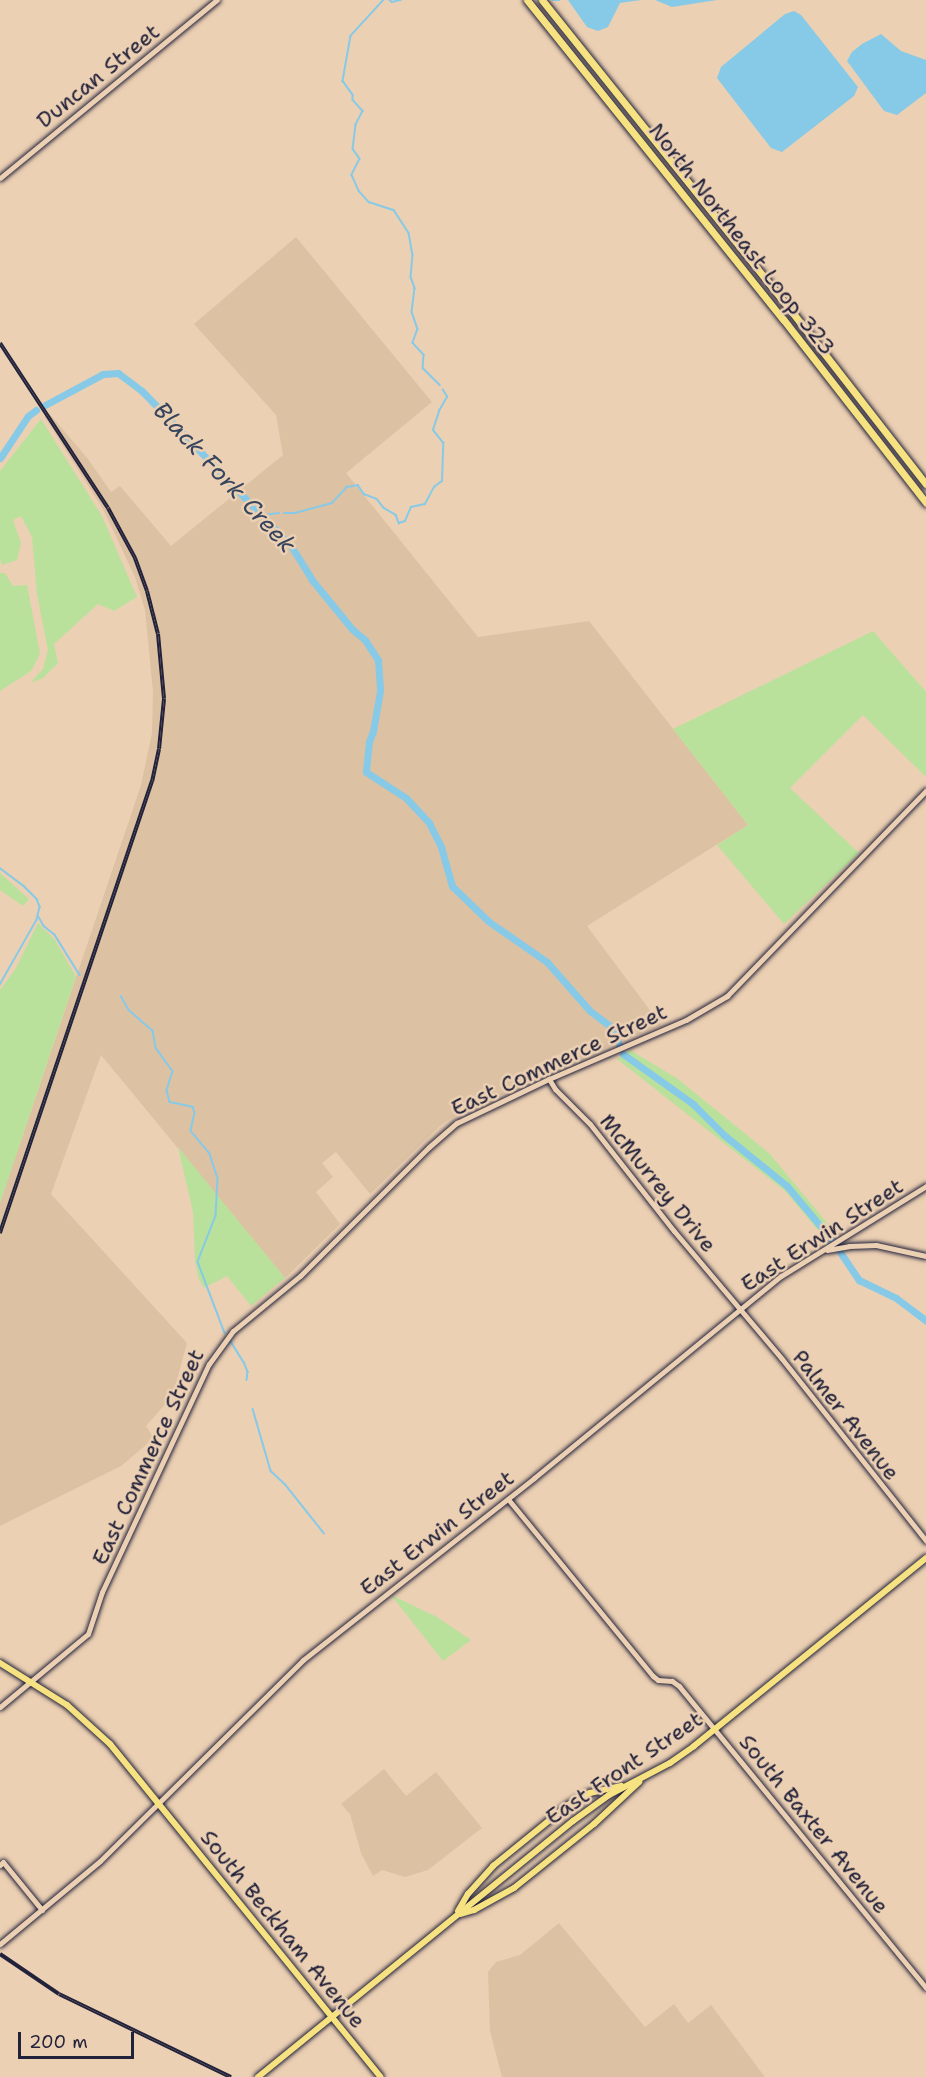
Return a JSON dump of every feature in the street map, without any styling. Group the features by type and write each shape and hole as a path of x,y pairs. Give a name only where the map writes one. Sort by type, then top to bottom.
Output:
{"highway":[{"name":"North Northeast Loop 323","path":"527,0 783,319 926,503"},
{"name":"North Northeast Loop 323","path":"542,0 792,312 926,484"},
{"path":"578,63 587,55"},
{"path":"684,195 693,188"},
{"path":"783,319 792,312"},
{"path":"873,435 882,428"}],"main road":[{"name":"East Front Street","path":"258,2077 456,1914 580,1816 626,1785 686,1753 926,1558"},
{"name":"South Beckham Avenue","path":"0,1663 87,1722 116,1751 381,2077"},
{"path":"456,1914 474,1910 514,1888 594,1824 628,1790 652,1772"},
{"path":"456,1914 464,1899 493,1866 568,1805 590,1793 626,1785"}],"street":[{"name":"Duncan Street","path":"0,178 217,0"},
{"name":"East Commerce Street","path":"0,1707 88,1634 102,1592 209,1364 224,1341 300,1276 444,1133 457,1123 549,1079 686,1020 722,999 747,977 926,791"},
{"name":"McMurrey Drive","path":"549,1079 557,1092 585,1119 674,1231 740,1309"},
{"name":"East Erwin Street","path":"0,1944 100,1862 303,1660 508,1498 781,1276 926,1186"},
{"path":"853,1231 853,1240 859,1245"},
{"path":"817,1254 859,1245 891,1247 926,1256"},
{"name":"Palmer Avenue","path":"740,1309 926,1541"},
{"name":"South Baxter Avenue","path":"508,1498 652,1676 677,1684 926,1988"},
{"path":"1,1864 42,1910"}],"shaded area":[{"path":"296,237 432,402 346,473 478,637 589,621 748,825 587,926 661,1025 585,1056 453,1117 442,1124 370,1194 336,1152 322,1163 333,1177 316,1192 340,1224 285,1278 101,1055 51,1194 187,1343 176,1384 166,1403 146,1426 153,1437 146,1445 121,1466 0,1526 0,1203 141,785 152,733 153,692 145,610 135,577 103,509 44,416 49,413 88,459 111,492 120,486 171,546 283,455 276,415 194,324"},
{"path":"384,1769 406,1796 436,1772 482,1828 428,1870 405,1877 382,1870 373,1876 361,1853 350,1814 341,1804"},
{"path":"559,1923 645,2027 674,2004 688,2023 711,2005 765,2077 502,2077 490,2031 488,1972 496,1962 520,1955"}],"green space":[{"path":"41,419 102,516 137,597 114,611 98,604 54,644 58,663 43,678 30,683 43,669 48,650 37,594 32,537 21,516 13,520 21,543 17,560 2,565 0,560 0,471"},
{"path":"0,573 5,573 13,586 27,585 40,654 31,671 0,691"},
{"path":"873,631 926,692 926,777 863,715 790,788 859,853 784,924 717,845 748,825 673,729"},
{"path":"0,873 29,899 23,906 0,890"},
{"path":"38,923 55,940 76,977 0,1203 0,990 16,968"},
{"path":"630,1050 678,1079 770,1154 837,1235 827,1241 785,1191 617,1059"},
{"path":"178,1147 285,1278 251,1306 227,1276 204,1288 198,1277 193,1212"},
{"path":"391,1595 437,1617 471,1640 443,1661"}],"water":[{"path":"568,0 641,0 620,3 608,27 598,31 587,27"},
{"path":"655,0 717,0 672,7"},
{"path":"794,11 801,15 858,87 854,96 782,152 771,148 717,78 721,67 785,14"},
{"path":"881,34 901,51 926,60 926,93 897,115 884,111 847,61 852,52 862,44"}],"waterway":[{"path":"384,0 351,36 343,81 353,95 353,100 363,111 356,125 353,149 360,159 352,175 359,191 369,202 394,210 409,233 413,255 411,277 415,288 412,312 418,329 413,343 424,355 423,368 440,385"},
{"path":"390,0 392,2 401,0"},
{"path":"553,0 559,0"},
{"name":"Black Fork Creek","path":"45,405 103,374 118,373 142,391 291,546 312,580 352,629 365,640 378,660 380,691 369,742 366,772 406,798 429,823 441,847 452,886 488,921 547,962 590,1011 611,1027 619,1044"},
{"path":"284,513 295,513 332,503 347,487 358,485 364,494 377,499 384,508 396,515 399,523 405,521 411,507 425,504 434,487 442,481 443,443 433,430 439,411 447,397 443,390"},
{"name":"Black Fork Creek","path":"0,458 28,416 36,410"},
{"path":"263,515 279,513"},
{"path":"0,868 25,887 37,899 40,907 37,920 0,985"},
{"path":"39,917 44,926 55,935 80,975"},
{"path":"121,996 129,1010 153,1031 156,1048 173,1071 167,1091 170,1102 193,1107 195,1113 191,1131 210,1154 218,1178 216,1216 198,1262 225,1333"},
{"name":"Black Fork Creek","path":"623,1054 693,1104 724,1135 787,1186 831,1239"},
{"name":"Black Fork Creek","path":"840,1252 859,1280 896,1298 926,1321"},
{"path":"230,1340 244,1362 248,1372 247,1380"},
{"path":"253,1409 271,1471 285,1484 324,1533"}],"railway":[{"path":"0,343 108,508 135,558 147,591 158,634 164,699 159,749 152,781 0,1233"},
{"path":"0,1954 59,1994 231,2077"}]}
